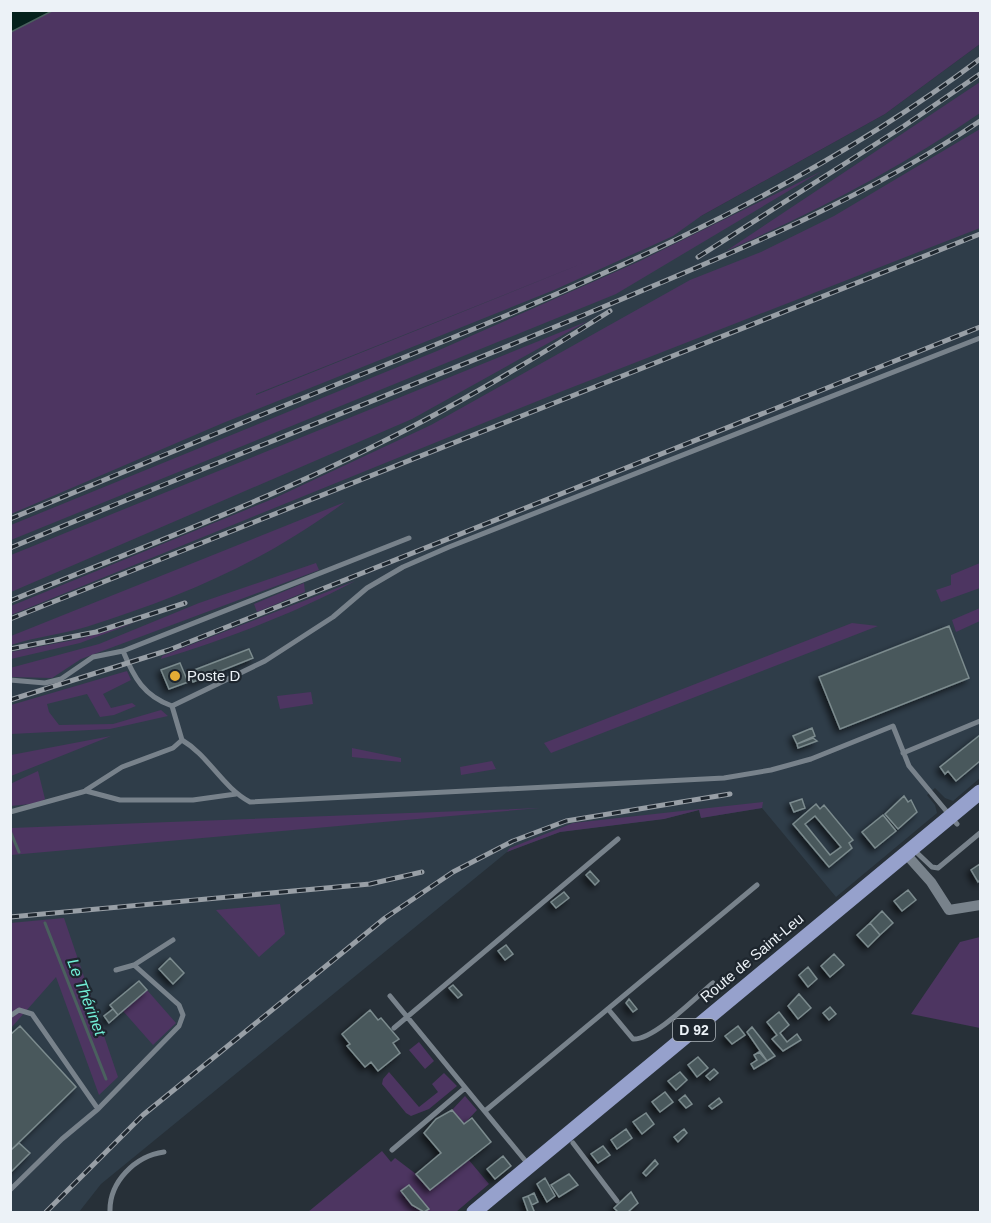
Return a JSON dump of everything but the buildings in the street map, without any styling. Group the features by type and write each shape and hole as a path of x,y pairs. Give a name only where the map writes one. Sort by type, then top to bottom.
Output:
{"main road":[{"name":"D 92","path":"913,853 954,820 981,792"},
{"name":"D 92","path":"954,820 981,804"},
{"name":"Route de Saint-Leu","path":"489,1212 913,853"},
{"name":"Route de Saint-Leu","path":"474,1212 913,853"}],"street":[{"path":"913,853 949,909 981,905"}],"lane":[{"path":"123,651 134,678 142,687 155,700 172,706 265,661 333,617 367,588 430,555 981,338"},
{"path":"10,680 45,683 61,679 93,657 123,651 409,538"},
{"path":"172,706 182,740 198,750 236,794 250,802 724,778 771,770 811,759 892,726 909,766 954,820"},
{"path":"903,753 981,721"},
{"path":"10,812 86,791 122,766 173,748 182,740"},
{"path":"86,791 120,800 193,800 236,794"},
{"path":"913,853 932,867 938,868 981,833"},
{"path":"394,1028 618,839"},
{"path":"485,1111 757,885"},
{"path":"116,970 135,965 173,940"},
{"path":"10,1190 62,1138 98,1109 182,1020 182,1009 179,1005 135,965"},
{"path":"608,1009 633,1039 640,1039 670,1019 712,983"},
{"path":"390,996 530,1166"},
{"path":"10,1016 19,1010 32,1014 98,1109"},
{"path":"392,1150 465,1088"},
{"path":"573,1143 617,1201"},
{"path":"110,1212 114,1187 120,1178 148,1154 164,1152"}],"shaded area":[{"path":"11,10 52,10 52,11 11,32"},
{"path":"52,10 980,11 980,44 885,114 701,216 673,236 554,290 223,423 11,514 10,32","holes":["586,262 256,395 256,394"]},
{"path":"980,44 980,778 953,801 945,798 935,788 927,795 935,805 937,813 836,897 762,808 701,818 699,810 664,819 560,832 507,852 101,1184 79,1212 11,1212 10,499 125,447 428,323 701,216 885,114"},
{"path":"980,82 980,113 950,133 856,188 726,251"},
{"path":"980,129 980,228 555,394 11,615 11,606 275,498 431,425 690,280 761,252 834,216"},
{"path":"822,171 616,294 11,540 11,525 437,351 640,261"},
{"path":"588,321 412,419 11,592 11,555"},
{"path":"345,502 283,543 189,590 86,627 11,645 11,636"},
{"path":"316,563 319,570 81,659 52,678 11,677 10,668 99,644 199,603"},
{"path":"980,563 980,588 941,602 936,590 951,585 951,575"},
{"path":"355,581 260,624 161,659 162,656"},
{"path":"304,583 305,592 257,612 254,604"},
{"path":"980,608 980,621 956,632 952,620"},
{"path":"134,623 80,643 11,659 11,652 79,639"},
{"path":"852,623 878,626 551,753 544,743"},
{"path":"127,671 131,680 103,694 111,708 132,703 136,706 114,715 100,717 87,694 47,704 49,712 59,725 113,724 161,710 168,716 110,729 11,734 11,705"},
{"path":"311,692 313,704 280,709 277,696"},
{"path":"111,736 11,776 11,755"},
{"path":"352,748 401,758 401,762 352,757"},
{"path":"492,761 496,769 461,775 460,767"},
{"path":"38,771 45,799 39,803 11,806 10,784"},
{"path":"763,802 762,808 701,818 699,810 664,819 560,832 507,852 510,848 573,823"},
{"path":"540,808 11,855 11,828"},
{"path":"280,904 285,934 259,957 216,910"},
{"path":"64,918 118,1077 99,1095 56,977 11,1028 10,923"},
{"path":"980,937 980,1028 911,1014 960,942"},
{"path":"147,990 176,1023 153,1045 123,1011"},
{"path":"419,1042 434,1061 425,1069 409,1050"},
{"path":"389,1072 419,1107 438,1092 432,1084 444,1073 457,1086 429,1109 411,1116 382,1084"},
{"path":"465,1096 477,1110 464,1124 452,1110"},
{"path":"382,1151 391,1162 395,1158 416,1174 430,1190 468,1159 489,1184 456,1212 308,1212"}],"waterway":[{"name":"Le Thérinet","path":"11,833 19,852"},
{"name":"Le Thérinet","path":"45,923 106,1079"}],"railway":[{"path":"10,519 521,309 681,237 759,198 835,155 909,109 980,59"},
{"path":"698,257 904,126 980,74"},
{"path":"10,548 734,252 835,205 884,179 980,121"},
{"path":"10,619 980,234"},
{"path":"10,601 198,525 337,464 469,396 610,311"},
{"path":"10,700 169,650 980,327"},
{"path":"10,649 96,632 185,603"},
{"path":"46,1212 143,1115 385,918 453,872 513,841 566,821 730,794"},
{"path":"10,917 370,884 422,872"}],"place":[{"name":"Poste D","path":"175,676"}]}
